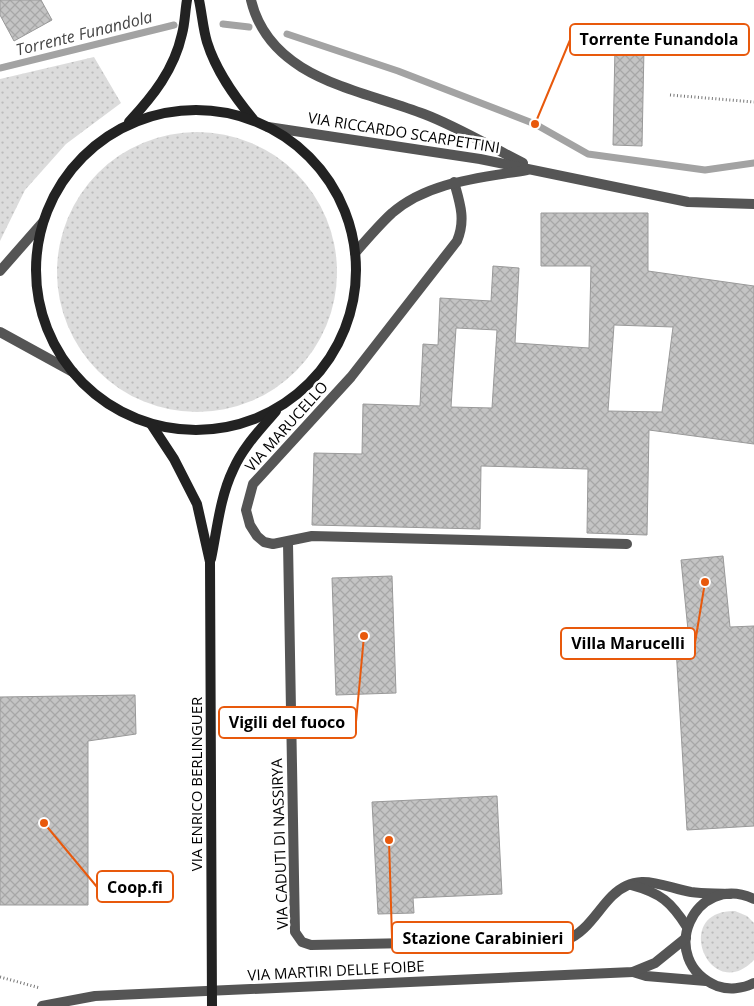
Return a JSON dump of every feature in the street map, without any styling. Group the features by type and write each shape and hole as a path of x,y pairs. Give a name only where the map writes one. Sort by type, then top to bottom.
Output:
{"main road":[{"name":"VIA ENRICO BERLINGUER","path":"126,125 154,94 174,60 183,34 187,0"},
{"name":"VIA ENRICO BERLINGUER","path":"199,0 207,41 215,63 237,100 253,120"},
{"name":"VIA ENRICO BERLINGUER","path":"212,1006 210,562 226,486 233,468 245,448 279,407 308,385 331,357 340,341 352,307 355,289 355,253 343,207 332,186 301,149 268,127 253,120 221,111 188,110 155,114 126,125 90,149 70,170 54,195 43,222 36,269 39,301 51,338 73,372 108,404 151,424 173,429 217,429 245,422 279,407"},
{"name":"VIA ENRICO BERLINGUER","path":"151,424 174,459 197,504 210,562"}],"street":[{"path":"251,0 257,21 268,39 296,66 325,80 426,114 535,169"},
{"name":"VIA RICCARDO SCARPETTINI","path":"268,127 535,169 688,202 754,204"},
{"name":"VIA RICCARDO SCARPETTINI","path":"355,253 393,212 425,193 454,182 535,169"},
{"name":"VIA MARUCELLO","path":"454,182 463,223 457,241 351,377 254,484 246,510 250,525 264,542 273,544 288,543 312,536 627,544"},
{"path":"0,270 43,222"},
{"path":"0,332 73,372"},
{"name":"VIA CADUTI DI NASSIRYA","path":"288,543 295,932 297,938 311,945 566,940 578,936 614,894 630,885 646,880 692,892 730,894 754,899"},
{"path":"630,885 660,895 670,903 688,927"},
{"path":"707,982 696,972 689,960 686,938 688,927 697,909 708,900 730,894"},
{"name":"VIA MARTIRI DELLE FOIBE","path":"633,972 655,963 686,938"},
{"name":"VIA MARTIRI DELLE FOIBE","path":"42,1006 71,999 95,996 633,972 646,976 707,982 720,987 735,989 754,983"}],"path":[{"path":"670,95 754,102"}],"shaded area":[{"path":"94,57 121,103 66,144 25,190 0,241 0,79"},
{"path":"197,132 224,135 251,143 275,155 296,173 314,194 326,218 334,245 337,272 334,299 326,326 314,350 296,371 275,389 251,401 224,409 197,412 170,409 143,401 119,389 98,371 80,350 68,326 60,299 57,272 60,245 68,218 80,194 98,173 119,155 143,143 170,135"},
{"path":"735,911 747,916 754,923 754,960 738,971 723,972 712,964 704,952 701,938 704,925 715,915"}],"building":[{"path":"0,0 41,0 52,20 14,41 0,15"},
{"path":"615,47 644,48 642,146 613,145"},
{"path":"541,213 648,213 648,271 754,286 754,444 649,430 647,535 587,533 588,469 481,466 480,529 312,525 314,453 362,454 363,404 420,406 423,344 438,345 440,298 491,301 493,266 519,268 515,343 589,348 591,266 541,266","holes":["614,325 673,327 662,412 608,411","456,328 497,330 492,408 451,407"]},
{"path":"723,556 730,627 754,626 754,826 687,830 675,631 688,630 681,560"},
{"path":"392,576 396,693 336,695 332,578"},
{"path":"135,695 136,734 88,741 88,905 0,905 0,697"},
{"path":"497,796 502,894 413,898 414,913 378,914 372,802"}],"waterway":[{"name":"Torrente Funandola","path":"223,24 249,27"},
{"name":"Torrente Funandola","path":"0,68 174,25"},
{"name":"Torrente Funandola","path":"287,34 398,71 535,124 588,154 705,170 754,163"}],"place":[{"name":"Torrente Funandola","path":"535,124"},
{"name":"Villa Marucelli","path":"705,582"},
{"name":"Vigili del fuoco","path":"364,636"},
{"name":"Coop.fi","path":"44,823"},
{"name":"Stazione Carabinieri","path":"389,840"}]}
